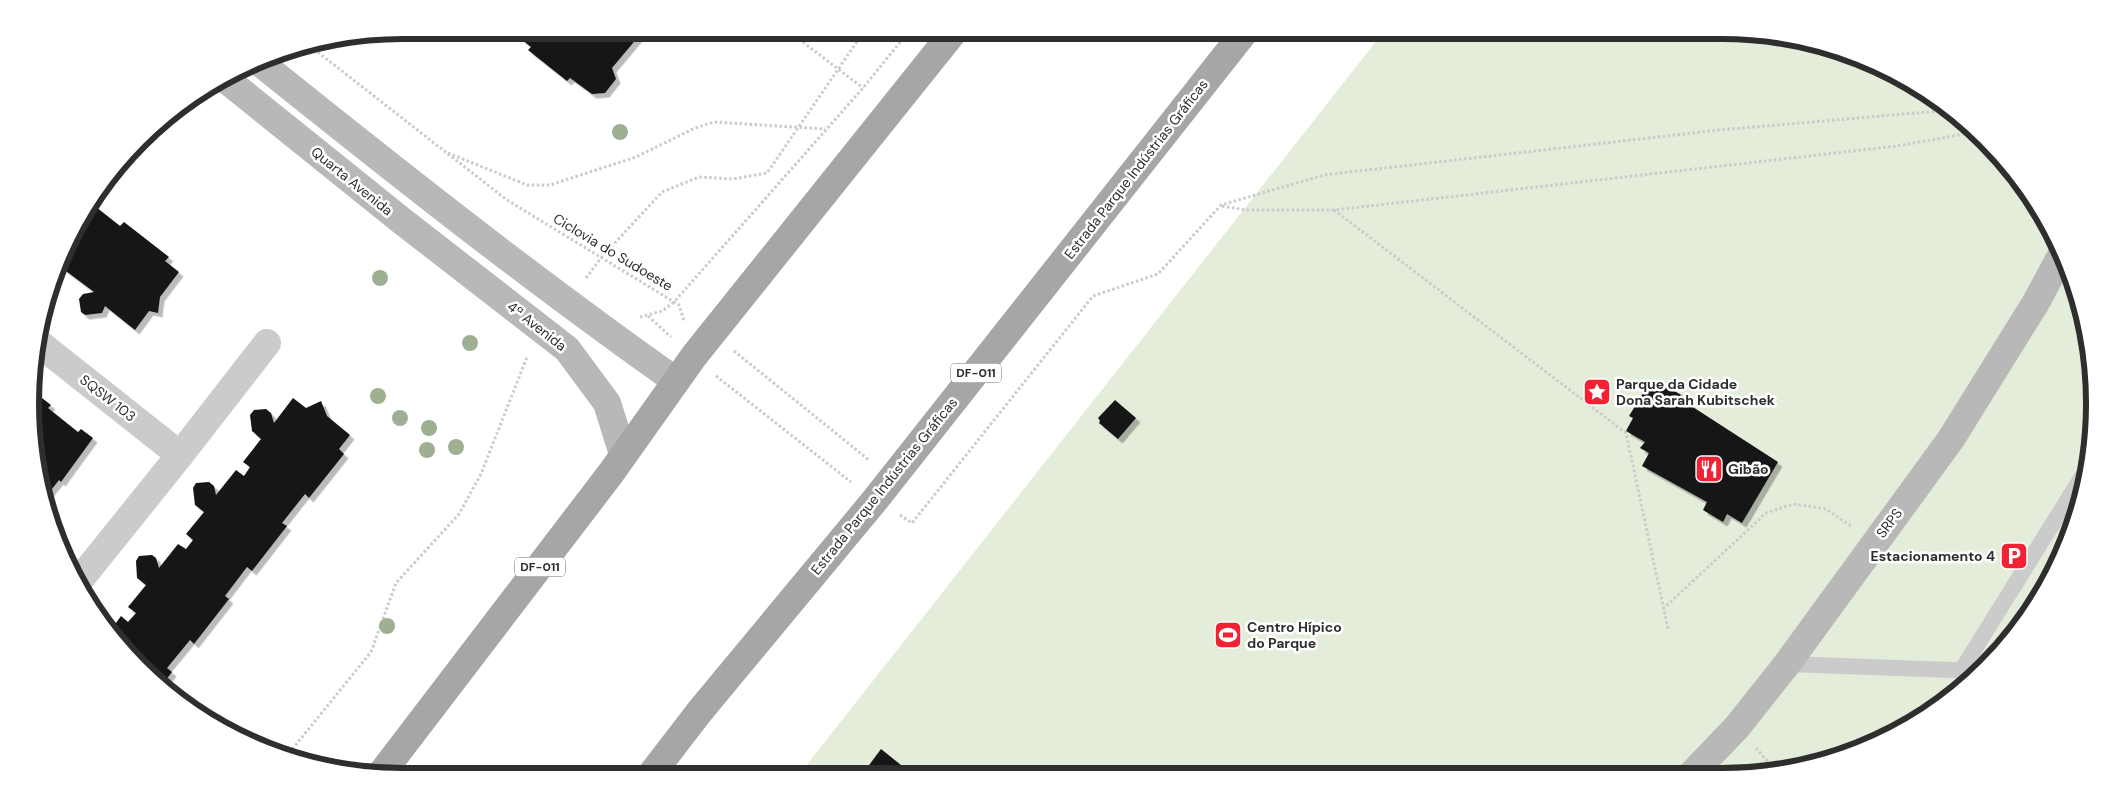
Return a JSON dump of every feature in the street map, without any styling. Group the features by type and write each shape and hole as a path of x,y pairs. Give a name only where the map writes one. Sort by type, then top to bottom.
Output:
{"main road":[{"name":"DF-011","path":"386,767 623,454 694,356 948,39"},
{"name":"Estrada Parque Indústrias Gráficas","path":"656,768 700,711 875,500 1239,39"},
{"path":"265,67 416,188 566,303 676,381"},
{"name":"Quarta Avenida","path":"230,83 482,283"},
{"name":"SRPS","path":"1698,768 1737,727 1786,664 1951,439 2035,304 2057,263"},
{"name":"4ª Avenida","path":"482,283 567,349 607,403 623,454"}],"street":[{"path":"83,576 180,456 267,343"},
{"name":"SQSW 103","path":"44,347 180,456"}],"lane":[{"path":"1961,671 2077,485"},
{"path":"1786,664 1969,671"}],"path":[{"path":"799,39 863,88"},
{"path":"566,303 601,258 662,192 699,176 733,179 766,173 859,39"},
{"path":"638,317 662,311 674,302 863,88 903,39"},
{"name":"Ciclovia do Sudoeste","path":"315,50 507,200 680,305 694,356"},
{"path":"648,316 715,376 875,500 912,523 1093,296 1158,274 1222,205 1324,175 1719,130 1940,111"},
{"path":"444,151 527,184 550,185 636,157 695,128 714,122 826,129"},
{"path":"1222,205 1246,210 1334,210 1897,146 1967,134"},
{"path":"1334,210 1626,433 1668,630"},
{"path":"291,750 371,652 396,583 459,514 481,474 532,345 543,329"},
{"path":"694,356 731,349 739,355 870,461 875,500"},
{"path":"1663,609 1766,512 1793,504 1826,510 1874,542"}],"green space":[{"name":"Parque da Cidade Dona Sarah Kubitschek","path":"1378,39 1722,39 1769,42 1816,51 1839,58 1883,76 1924,100 1962,129 1996,163 2011,181 2037,221 2049,242 2067,286 2074,309 2083,356 2086,404 2085,427 2083,451 2074,498 2049,565 2011,626 1962,678 1944,693 1904,719 1883,731 1839,749 1816,756 1769,765 1722,768 804,768"}],"building":[{"path":"521,39 636,39 612,68 616,79 605,93 592,94 570,78 567,81 528,50 531,47"},
{"path":"96,207 120,226 124,222 169,257 165,261 179,272 160,297 158,313 149,311 135,330 105,306 102,313 85,315 81,312 79,299 83,294 94,292 65,270 76,242"},
{"path":"1659,382 1683,396 1682,400 1778,462 1742,523 1727,514 1723,522 1703,510 1707,502 1642,466 1649,453 1640,448 1645,442 1626,431 1633,418 1629,416 1648,385"},
{"path":"39,396 51,405 48,408 78,432 81,429 93,438 61,482 59,480 50,492 42,451"},
{"path":"293,398 306,408 321,401 327,416 350,435 339,449 344,454 309,498 305,494 282,523 287,526 252,571 247,567 225,596 229,599 194,644 190,640 167,668 172,672 166,680 129,644 114,626 121,616 128,622 136,613 128,607 146,585 137,578 136,561 139,556 152,555 156,558 159,568 178,544 186,549 193,540 186,534 204,512 195,505 193,488 196,483 209,482 214,486 216,495 236,470 244,476 250,467 243,462 261,439 252,431 250,415 254,410 266,409 271,413 274,423"},
{"path":"1115,400 1136,418 1118,439 1099,423 1098,418"},
{"path":"881,749 901,765 899,768 867,768"}],"place":[{"name":"Parque da Cidade Dona Sarah Kubitschek","path":"1597,392"},
{"name":"Gibão","path":"1709,469"},
{"name":"Estacionamento 4","path":"2014,556"},
{"name":"Centro Hípico do Parque","path":"1228,635"}]}
